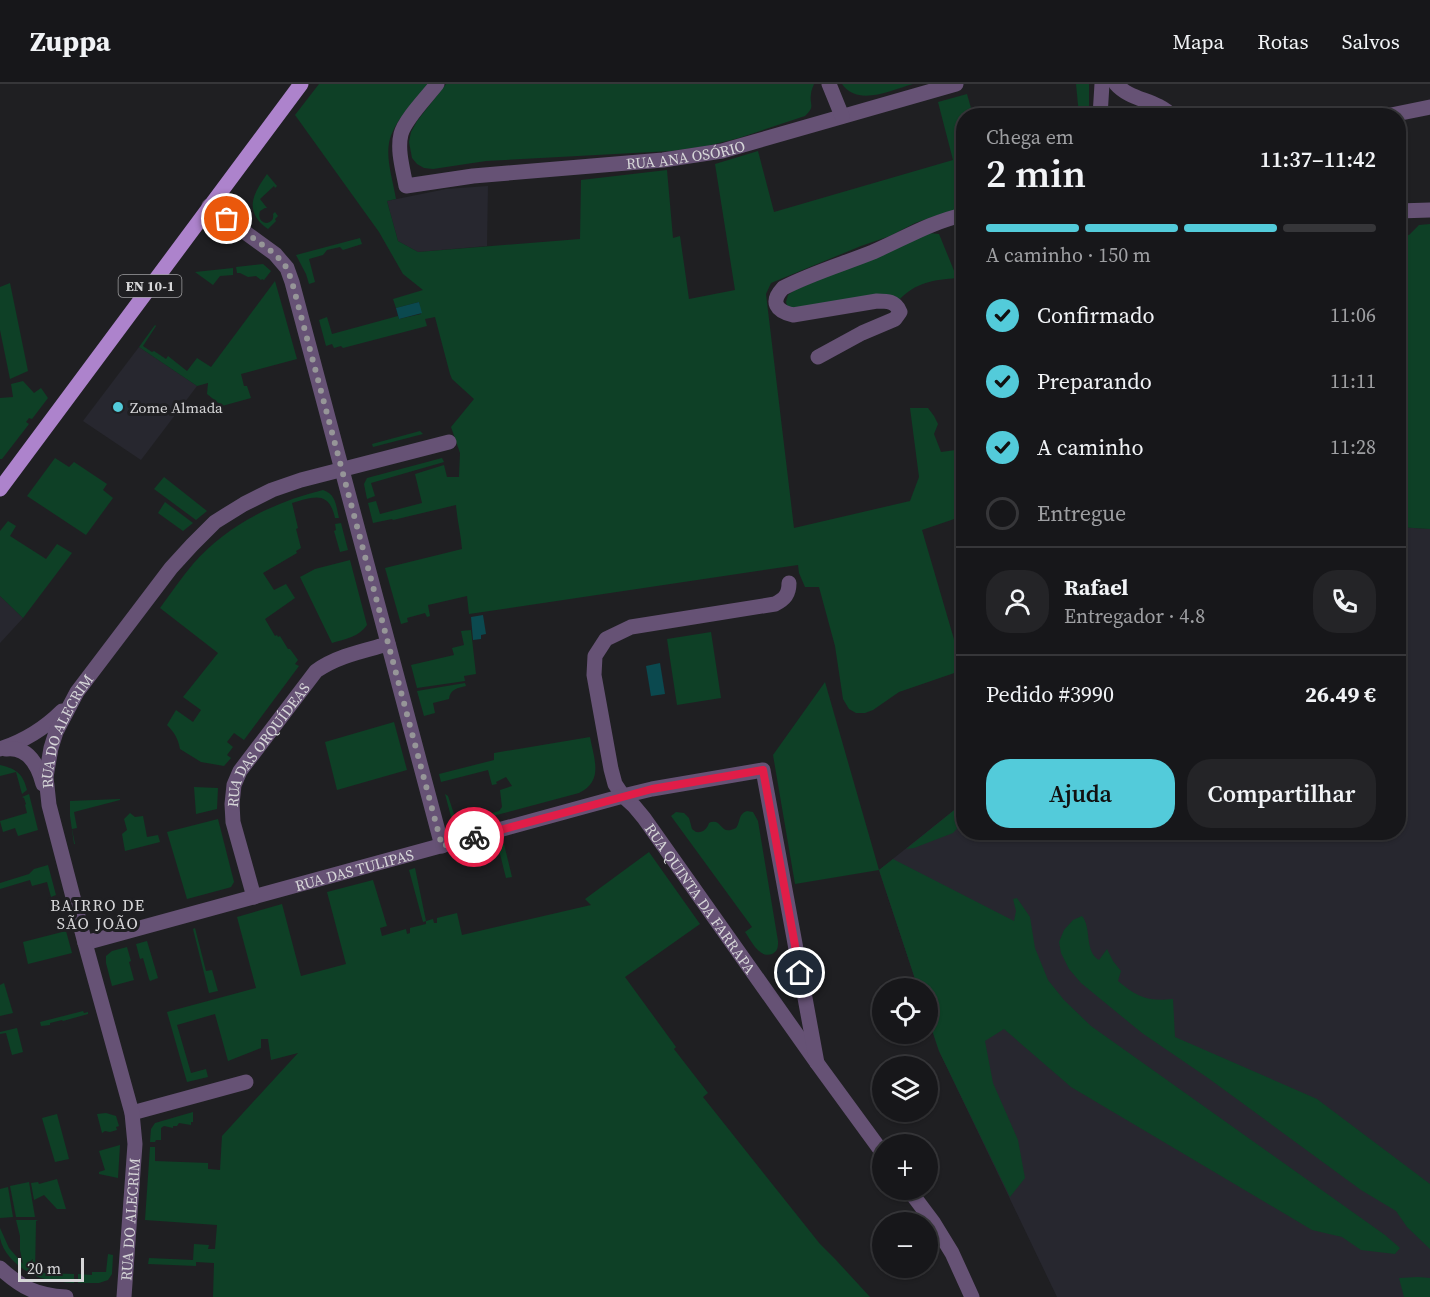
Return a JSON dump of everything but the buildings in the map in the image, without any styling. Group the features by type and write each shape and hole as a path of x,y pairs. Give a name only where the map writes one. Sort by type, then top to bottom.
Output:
{"main road":[{"name":"EN 10-1","path":"0,489 301,84"}],"street":[{"name":"RUA ANA OSÓRIO","path":"437,84 405,124 401,135 400,146 406,186 473,176 690,157 723,151 956,84"},
{"path":"829,84 842,116"},
{"path":"1100,108 1102,84"},
{"path":"1116,84 1128,95 1162,108"},
{"path":"1406,112 1430,107"},
{"path":"209,206 275,254 287,268 442,846"},
{"path":"1406,211 1430,210"},
{"path":"819,357 862,333 895,319 900,312 898,307 891,302 877,301 793,315 780,310 777,306 778,294 783,288 886,246 937,222 956,217"},
{"name":"RUA DO ALECRIM","path":"124,1297 135,1144 132,1113 49,805 46,777 56,732 77,692 171,568 215,522 272,490 301,480 449,442"},
{"name":"RUA QUINTA DA FARRAPA","path":"789,583 787,595 775,604 632,627 606,639 595,656 594,675 611,769 622,796 644,818 872,1138"},
{"name":"RUA DAS ORQUÍDEAS","path":"254,897 233,822 231,804 234,785 240,771 316,671 341,658 388,644"},
{"path":"0,750 30,737 46,726 77,692"},
{"path":"0,750 13,748 31,757 42,778 49,805"},
{"name":"RUA DAS TULIPAS","path":"85,943 622,796 763,770 817,1063"},
{"path":"132,1113 246,1082"},
{"path":"916,1200 952,1253 972,1297"},
{"path":"0,1268 13,1280 28,1289 66,1297"}],"shaded area":[{"path":"488,186 487,246 418,252 398,241 387,201 446,189"},
{"path":"139,347 197,386 141,460 83,421"},
{"path":"1406,528 1430,529 1430,1297 1057,1297 939,1051 937,1044 938,978 915,978 879,870 956,809 956,840 1406,840"},
{"path":"0,596 23,618 0,643"}],"green space":[{"path":"319,84 428,84 395,127 388,150 396,199 387,201 398,241 418,252 580,239 581,180 667,170 673,238 680,236 689,299 735,290 715,164 758,151 774,212 953,160 938,102 967,94 971,108 956,108 956,211 915,223 890,236 771,283 766,294 794,528 910,501 919,477 910,408 928,408 938,424 934,434 941,452 956,450 956,518 922,530 956,646 956,672 899,692 865,713 856,713 849,709 843,699 835,646 819,587 805,587 798,565 469,614 467,596 428,605 430,616 427,617 425,613 407,618 408,622 401,624 385,568 462,549 456,505 373,523 368,503 376,501 380,514 422,503 415,474 444,465 447,477 459,477 460,453 451,427 474,399 452,379 435,317 425,319 427,326 343,348 341,346 334,348 332,344 326,346 319,320 327,317 332,334 398,316 399,319 421,314 419,302 396,308 393,299 423,290 403,274 379,232 295,115"},
{"path":"446,84 814,84 811,93 811,108 805,116 707,146 671,151 486,161 433,169 424,168 412,158 409,142 411,132"},
{"path":"842,84 913,84 866,96 849,91"},
{"path":"1076,84 1089,84 1089,108 1078,108"},
{"path":"267,174 277,186 275,188 274,186 260,199 267,208 260,211 259,217 267,223 272,220 275,212 278,216 268,229 255,216 253,209 255,195"},
{"path":"1430,224 1430,529 1406,528 1406,235 1419,225"},
{"path":"929,233 939,234 956,276 956,278 926,283 912,289 899,300 805,310 788,308 786,302 788,295"},
{"path":"360,238 362,244 343,250 340,247 327,250 323,255 309,259 315,282 309,284 296,255"},
{"path":"263,264 271,271 264,280 256,276 248,277 237,273 236,267"},
{"path":"233,268 233,275 220,276 213,285 195,272"},
{"path":"275,281 297,359 241,374 244,386 247,386 251,398 222,406 207,394 208,383 197,386 139,347 155,325 143,346 166,359 168,356 187,371 197,358 211,367"},
{"path":"10,283 28,371 10,379 0,330 0,287"},
{"path":"23,381 34,393 41,388 48,398 32,419 29,418 26,422 29,424 0,459 0,398 13,397 11,384"},
{"path":"420,431 423,434 373,447 372,444"},
{"path":"55,458 69,467 74,462 107,484 103,490 113,498 86,535 27,496"},
{"path":"442,458 444,462 371,483 375,496 367,499 364,484 367,478"},
{"path":"164,477 207,511 196,520 154,489"},
{"path":"323,490 333,497 339,518 335,518 329,503 324,499 313,498 292,503 301,548 296,551 297,553 263,573 274,590 286,584 295,598 265,619 275,636 280,636 298,660 295,664 299,666 244,740 234,733 227,742 233,747 227,755 231,758 224,766 201,762 180,749 172,730 167,725 176,710 193,722 201,710 183,697 218,653 160,608 206,550 236,527 269,508"},
{"path":"165,502 193,523 183,531 158,513"},
{"path":"8,521 16,526 10,536 46,559 57,544 72,553 23,618 0,596 0,531"},
{"path":"341,523 348,550 340,552 334,531 336,530 335,524"},
{"path":"350,560 367,625 356,635 332,643 300,577 315,569"},
{"path":"471,630 476,674 464,676 465,681 417,688 411,665 454,655 452,648 464,645 461,631"},
{"path":"711,632 721,698 677,705 667,639"},
{"path":"825,682 879,870 795,884 773,755"},
{"path":"465,683 466,686 453,691 449,699 433,703 435,713 424,716 417,691"},
{"path":"394,722 407,770 337,790 325,742"},
{"path":"590,737 595,761 595,776 587,788 579,793 489,817 489,814 499,811 502,807 500,790 512,786 506,777 492,785 488,770 441,782 439,774 494,760 494,753"},
{"path":"0,765 11,768 18,773 27,790 22,794 16,772 0,776"},
{"path":"194,787 218,788 217,809 196,814"},
{"path":"29,794 38,830 18,836 15,828 3,832 0,821 27,813 22,797"},
{"path":"445,794 448,796 456,820 463,821 481,816 481,819 459,825 453,824"},
{"path":"120,799 74,812 77,828 72,829 74,844 70,816 70,801"},
{"path":"956,809 956,830 953,833 906,849"},
{"path":"747,811 753,812 758,821 778,941 775,952 767,955 753,944 745,932 752,927 671,816 676,812 684,813 696,832 703,831 709,823 713,822 724,829 731,830 736,828 741,816"},
{"path":"130,813 135,817 143,816 147,837 158,835 160,842 125,851 122,834 127,830 124,819"},
{"path":"218,819 234,882 231,887 187,899 167,832"},
{"path":"504,844 512,877 506,878 498,846"},
{"path":"649,852 700,924 625,977 676,1047 674,1049 708,1093 703,1097 820,1244 870,1297 213,1297 214,1263 196,1262 196,1266 148,1264 149,1258 193,1260 194,1244 209,1245 208,1249 215,1249 217,1225 145,1220 150,1147 155,1147 155,1161 208,1163 208,1169 220,1170 222,1136 298,1053 271,1060 268,1039 261,1039 261,1048 228,1061 215,1014 177,1025 191,1073 206,1069 208,1077 187,1082 167,1012 256,988 237,917 282,904 301,976 346,964 327,892 373,880 387,926 380,928 382,936 406,929 407,934 410,933 410,928 426,924 426,921 433,919 434,923 437,923 437,918 457,913 462,935 591,905 585,899"},
{"path":"893,859 1014,921 1016,911 1013,899 1017,898 1030,917 1035,948 1048,980 1064,1000 1091,1026 1385,1235 1400,1248 1395,1254 1361,1250 1342,1237 1312,1230 1071,1087 1004,1029 985,1041 993,1083 1018,1140 1025,1178 1010,1197 937,1044 938,978 915,978 879,870"},
{"path":"48,865 56,895 51,897 47,882 32,886 30,880 0,889 0,883"},
{"path":"415,868 426,921 423,922 409,870"},
{"path":"1082,916 1087,927 1091,951 1099,960 1107,949 1121,971 1118,981 1143,997 1157,1000 1173,999 1175,1037 1317,1099 1430,1184 1430,1249 1407,1227 1396,1211 1361,1190 1208,1078 1142,1033 1081,983 1069,969 1061,953 1059,942 1064,930 1073,920"},
{"path":"195,928 206,971 212,970 218,991 209,993 193,929"},
{"path":"66,931 72,953 28,964 23,942"},
{"path":"147,941 158,978 150,981 136,944"},
{"path":"127,947 134,980 112,986 106,956 112,951"},
{"path":"4,983 13,1013 0,1016 0,985"},
{"path":"83,1011 88,1014 41,1026 40,1022"},
{"path":"17,1028 23,1052 12,1055 6,1033 0,1034 0,1032"},
{"path":"193,1112 191,1125 179,1123 173,1128 164,1126 161,1128 161,1140 150,1142 151,1129 155,1123"},
{"path":"106,1113 116,1116 119,1126 116,1127 117,1130 102,1133 97,1114"},
{"path":"57,1114 69,1159 55,1162 42,1118"},
{"path":"120,1145 118,1178 99,1174 105,1170 99,1151"},
{"path":"57,1179 66,1209 57,1209 44,1195 34,1200 31,1183 38,1182 39,1184"},
{"path":"29,1182 35,1217 16,1217 10,1186"},
{"path":"8,1187 13,1217 0,1218 0,1189"},
{"path":"16,1220 38,1220 36,1221 35,1273 42,1276 43,1273 74,1274 74,1283 38,1277 23,1269 11,1258 2,1245 0,1228 9,1248 23,1264"},
{"path":"108,1254 113,1255 112,1274 108,1280 99,1283 78,1283 78,1274 92,1275 92,1272 106,1272"},
{"path":"1399,1278 1430,1278 1430,1297 1404,1297"}],"water":[{"path":"419,302 422,313 399,319 396,308"},
{"path":"483,615 486,634 481,635 481,639 473,640 471,617"},
{"path":"660,663 665,694 651,696 646,666"}],"way so far":[{"path":"227,219 275,254 287,268 442,846 474,837"}],"place":[{"name":"Zome Almada","path":"118,407"}],"district":[{"name":"BAIRRO DE SÃO JOÃO","path":"98,914"}],"route":[{"path":"474,837 652,789 763,770 800,973"}]}
